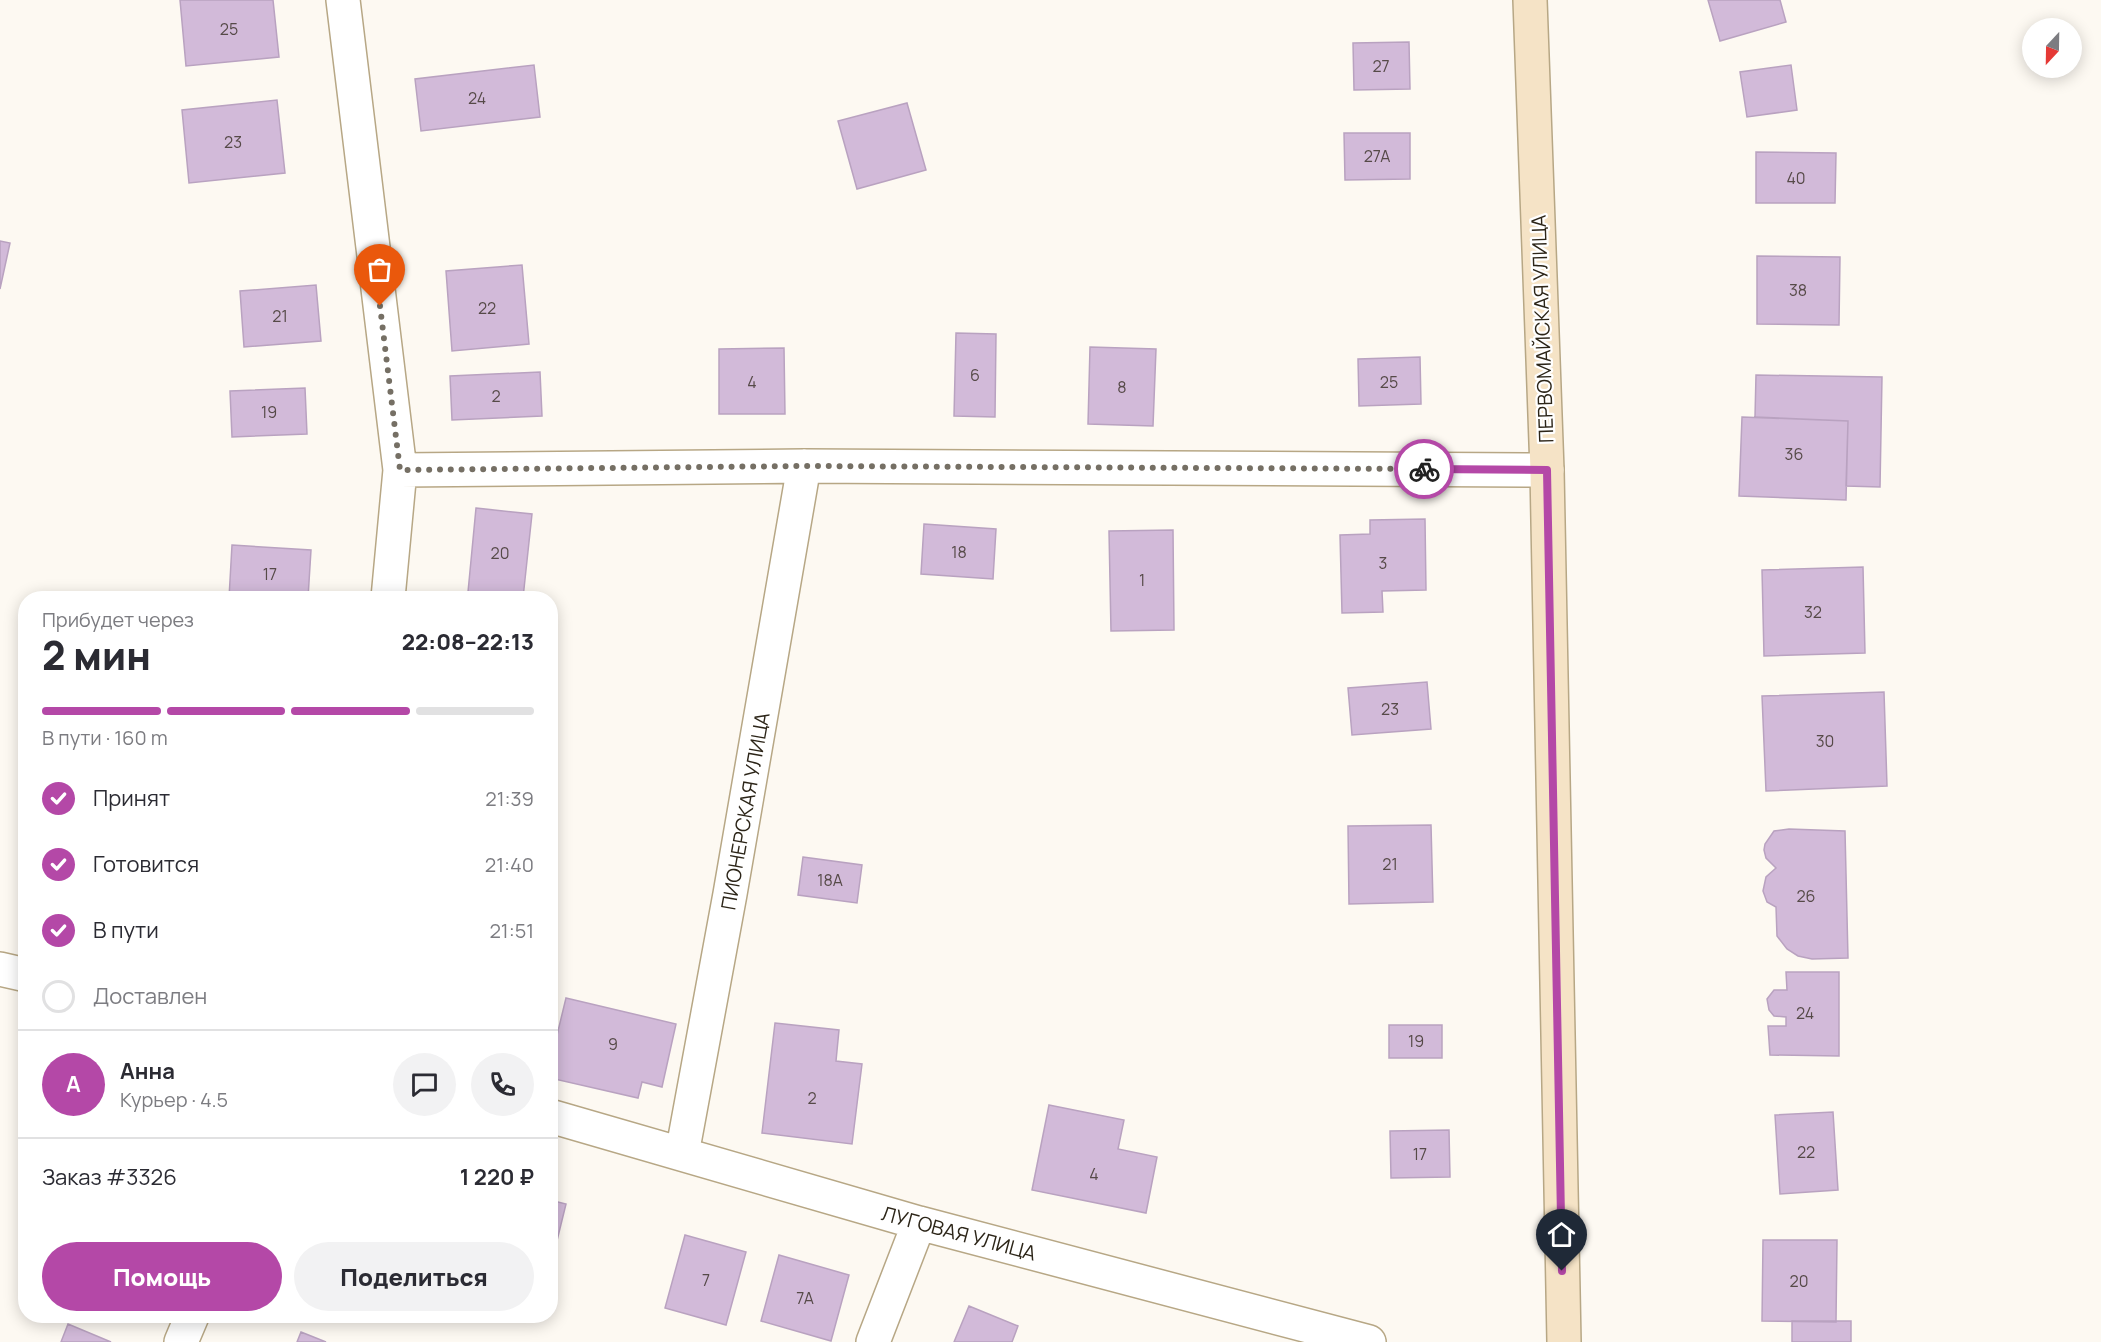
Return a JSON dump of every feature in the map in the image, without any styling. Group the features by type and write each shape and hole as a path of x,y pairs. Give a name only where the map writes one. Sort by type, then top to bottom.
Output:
{"main road":[{"name":"ПЕРВОМАЙСКАЯ УЛИЦА","path":"1530,0 1547,470 1564,1342"}],"street":[{"path":"343,0 400,470 389,591"},
{"path":"400,470 804,466 1547,470"},
{"name":"ПИОНЕРСКАЯ УЛИЦА","path":"682,1154 730,894 804,466"},
{"path":"0,969 18,973"},
{"name":"ЛУГОВАЯ УЛИЦА","path":"558,1118 919,1223 1369,1342"},
{"path":"873,1342 919,1223"},
{"path":"181,1342 189,1323"}],"building":[{"path":"180,0 273,0 279,57 186,66"},
{"path":"1708,0 1780,0 1786,22 1720,41"},
{"path":"1409,42 1410,89 1354,90 1353,43"},
{"path":"534,65 540,117 421,131 415,79"},
{"path":"1791,65 1797,110 1747,117 1740,72"},
{"path":"277,100 285,173 189,183 182,110"},
{"path":"907,103 926,170 857,189 838,121"},
{"path":"1344,133 1410,133 1410,179 1345,180"},
{"path":"1756,152 1836,153 1835,203 1756,203"},
{"path":"0,241 10,243 0,289"},
{"path":"1757,256 1840,257 1839,325 1757,324"},
{"path":"522,265 529,344 452,351 446,271"},
{"path":"316,285 321,341 244,347 240,291"},
{"path":"956,333 996,334 995,417 954,416"},
{"path":"1090,347 1156,349 1153,426 1088,424"},
{"path":"784,348 785,414 719,414 719,349"},
{"path":"1420,357 1421,404 1359,406 1358,359"},
{"path":"540,372 542,416 452,420 450,376"},
{"path":"1756,375 1882,377 1880,487 1846,486 1848,421 1755,417"},
{"path":"305,388 307,434 232,437 230,391"},
{"path":"1742,417 1848,421 1846,500 1739,496"},
{"path":"476,508 532,514 524,591 468,591"},
{"path":"1425,519 1426,590 1382,591 1383,612 1342,613 1340,535 1370,534 1370,520"},
{"path":"924,524 996,529 993,579 921,574"},
{"path":"1173,530 1174,630 1111,631 1109,531"},
{"path":"232,545 311,550 308,591 229,591"},
{"path":"1863,567 1865,653 1764,656 1762,570"},
{"path":"1427,682 1431,729 1352,735 1348,688"},
{"path":"1884,692 1887,786 1766,791 1762,696"},
{"path":"1431,825 1433,902 1349,904 1348,826"},
{"path":"1789,829 1845,831 1848,958 1812,959 1798,956 1787,949 1777,936 1776,907 1767,902 1763,891 1766,877 1776,868 1766,858 1764,850 1765,844 1774,831"},
{"path":"803,857 862,865 857,903 798,895"},
{"path":"1786,972 1839,972 1839,1056 1770,1055 1768,1026 1786,1026 1786,1017 1774,1016 1769,1010 1767,999 1774,990 1787,990"},
{"path":"566,998 676,1024 662,1087 642,1082 638,1098 558,1080 558,1031"},
{"path":"775,1023 839,1030 836,1061 862,1064 852,1144 762,1133"},
{"path":"1389,1025 1442,1025 1442,1058 1389,1058"},
{"path":"1049,1105 1124,1120 1118,1149 1157,1157 1146,1213 1032,1190"},
{"path":"1833,1112 1838,1190 1780,1194 1775,1115"},
{"path":"1449,1130 1450,1177 1391,1178 1390,1131"},
{"path":"558,1202 566,1204 558,1237"},
{"path":"685,1235 746,1252 726,1325 665,1308"},
{"path":"1763,1240 1837,1240 1836,1322 1762,1321"},
{"path":"779,1255 849,1275 831,1341 761,1321"},
{"path":"969,1306 1018,1326 1012,1342 954,1342"},
{"path":"1792,1321 1851,1321 1851,1342 1792,1342"},
{"path":"68,1324 111,1342 61,1342"},
{"path":"301,1332 326,1342 297,1342"}],"way so far":[{"path":"380,306 400,470 804,466 1424,469"}],"route":[{"path":"1424,469 1547,470 1562,1271"}]}
